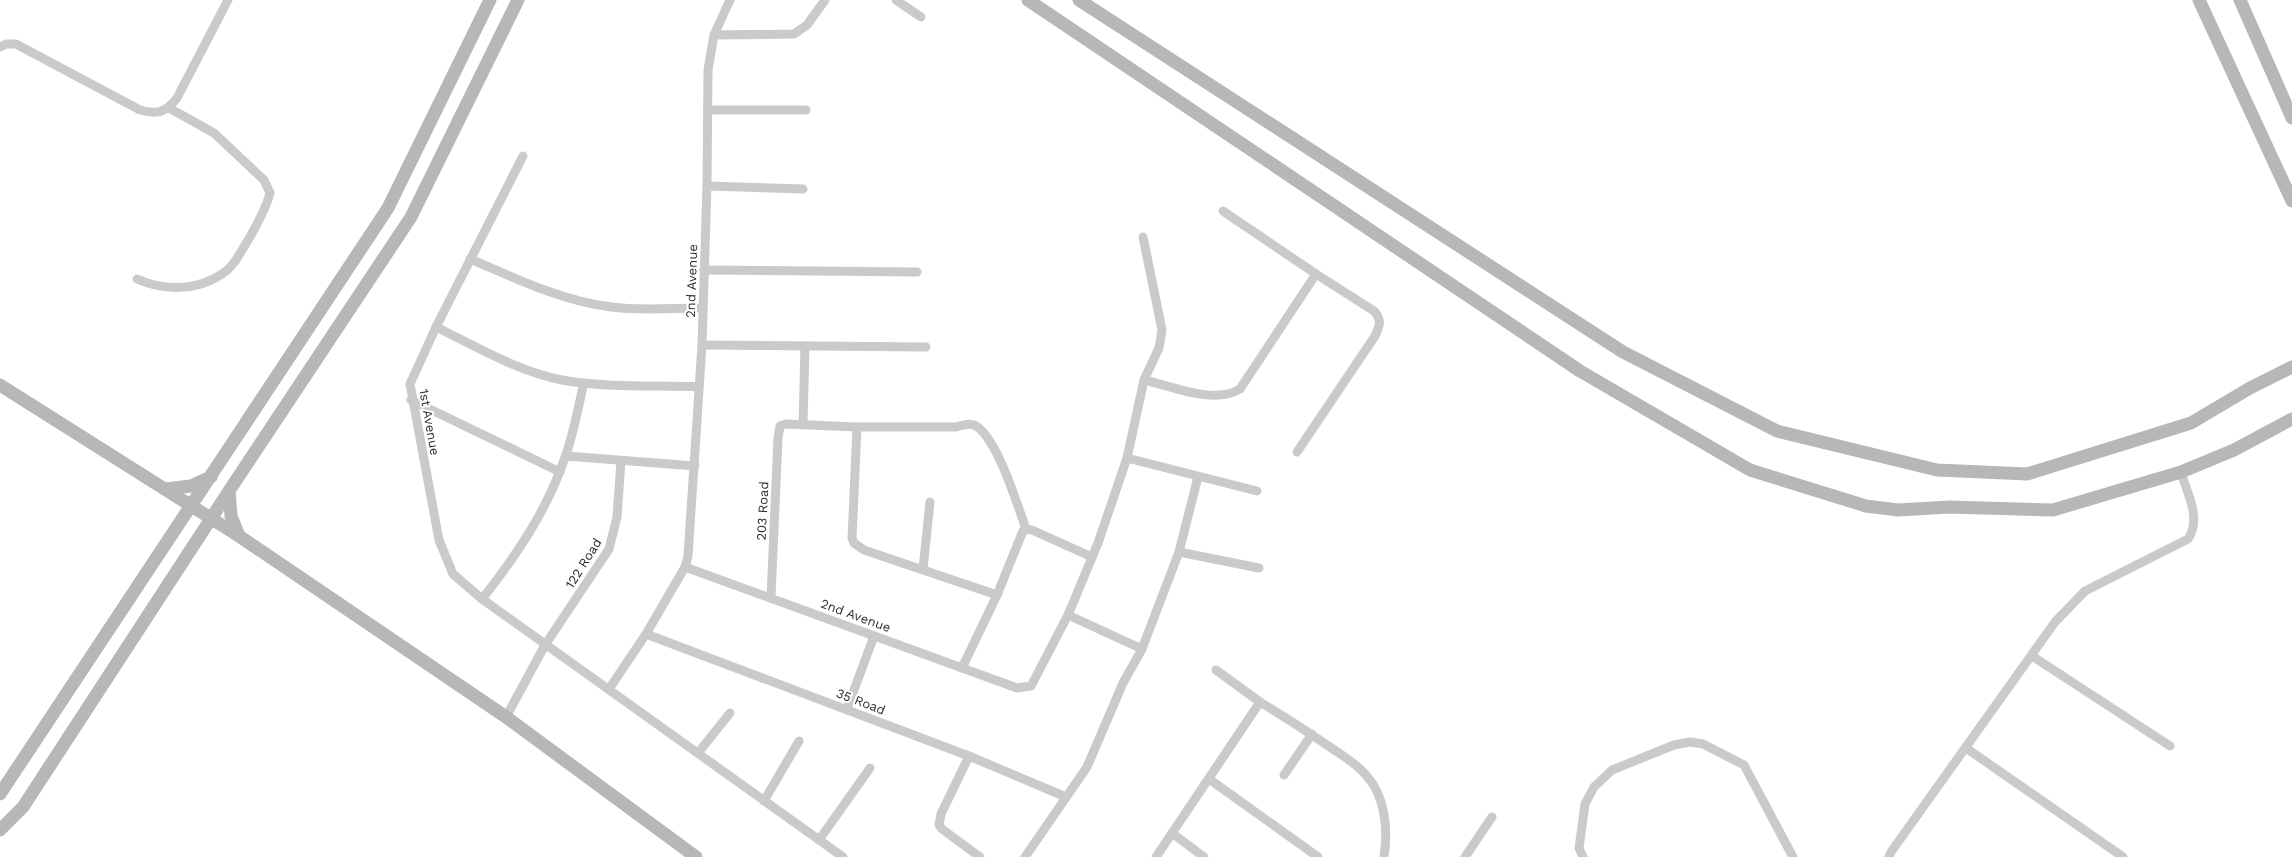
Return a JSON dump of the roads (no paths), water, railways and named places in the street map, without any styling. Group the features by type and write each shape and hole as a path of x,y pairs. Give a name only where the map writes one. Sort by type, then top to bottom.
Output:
{"street":[{"path":"0,47 6,44 16,44 140,110 161,113 169,108 177,98 228,0"},
{"path":"0,794 192,507 388,208 490,0"},
{"path":"0,830 23,807 229,491 411,217 518,0"},
{"name":"2nd Avenue","path":"608,689 646,634 685,567 688,556 702,345 707,186 708,70 714,36 730,0"},
{"path":"714,36 794,34 807,25 825,0"},
{"path":"896,0 920,17"},
{"path":"1028,0 1580,372 1750,470 1866,506 1898,510 1950,506 2053,510 2181,472 2234,450 2292,419"},
{"path":"1079,0 1623,352 1777,431 1937,470 2027,474 2192,423 2250,388 2292,367"},
{"path":"2199,0 2292,201"},
{"path":"2240,0 2292,118"},
{"path":"137,279 152,285 172,288 200,284 223,274 238,258 262,215 270,193 264,180 214,133 169,108"},
{"path":"708,110 806,110"},
{"name":"1st Avenue","path":"523,156 470,258 410,384 411,400 439,540 453,574 482,599 545,646 608,689 843,857"},
{"path":"707,186 803,189"},
{"path":"1223,211 1374,311 1380,317 1380,325 1375,336 1297,452"},
{"path":"1142,649 1068,615 1092,557 1127,458 1144,380 1159,348 1162,330 1143,237"},
{"path":"470,258 533,286 591,303 611,307 702,308"},
{"path":"704,270 917,272"},
{"path":"1144,380 1216,397 1232,394 1240,389 1316,274"},
{"path":"436,327 513,365 562,380 584,383 699,387"},
{"path":"702,345 926,347"},
{"path":"805,346 802,425 857,427 956,427 968,423 976,426 986,434 1001,463 1026,529 1092,557"},
{"path":"482,599 536,521 560,472 566,456 584,383"},
{"path":"0,385 239,536 506,717 696,857"},
{"path":"411,400 560,472"},
{"name":"203 Road","path":"770,597 780,426 786,424 802,425"},
{"path":"857,427 852,538 854,543 864,550 997,595"},
{"path":"566,456 695,466"},
{"path":"1127,458 1257,491"},
{"name":"122 Road","path":"506,717 545,646 609,549 616,517 621,461"},
{"path":"1889,857 2055,622 2085,591 2188,539 2194,530 2196,520 2181,472"},
{"path":"166,489 191,486 211,477"},
{"path":"1025,857 1087,767 1123,683 1142,649 1179,552 1198,477"},
{"path":"229,491 231,516 239,536"},
{"path":"923,569 930,502"},
{"path":"962,668 997,595 1020,536 1026,529"},
{"path":"1179,552 1259,568"},
{"name":"2nd Avenue","path":"685,567 1017,688 1031,686 1068,615"},
{"name":"35 Road","path":"646,634 969,756 1066,797"},
{"path":"847,709 874,636"},
{"path":"2032,656 2170,746"},
{"path":"1216,670 1260,702 1312,734 1353,763 1367,775 1382,805 1385,823 1384,857"},
{"path":"1156,857 1260,702"},
{"path":"698,753 730,713"},
{"path":"1284,775 1312,734"},
{"path":"764,801 799,742"},
{"path":"1583,857 1579,848 1585,804 1594,787 1612,770 1674,745 1690,742 1703,744 1744,765 1793,857"},
{"path":"1966,748 2124,857"},
{"path":"969,756 941,814 939,824 942,829 980,857"},
{"path":"819,840 870,768"},
{"path":"1209,779 1318,857"},
{"path":"1465,857 1492,818"},
{"path":"1172,833 1204,857"}]}
